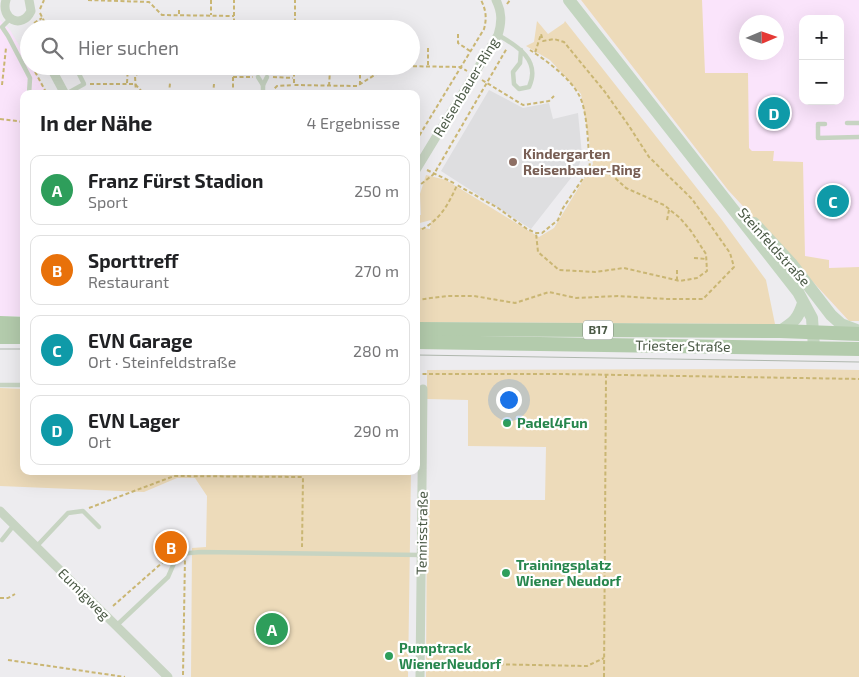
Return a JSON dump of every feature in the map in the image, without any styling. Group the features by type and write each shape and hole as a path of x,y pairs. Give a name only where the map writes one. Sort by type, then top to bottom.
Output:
{"main road":[{"name":"Steinfeldstraße","path":"569,0 798,292 818,333"},
{"name":"Steinfeldstraße","path":"693,158 791,263 831,315 841,324 859,332"},
{"path":"780,331 794,322 799,315 803,302"},
{"path":"815,348 818,333 825,318 823,305"},
{"path":"0,323 20,324"},
{"path":"0,337 20,326"},
{"name":"Triester Straße","path":"420,329 859,332"},
{"name":"Triester Straße","path":"420,342 859,349"}],"street":[{"path":"28,20 32,6 29,0"},
{"name":"Reisenbauer-Ring","path":"420,165 498,35 501,26 501,10 496,0"},
{"path":"3,5 10,19 20,21"},
{"path":"55,75 64,90"},
{"name":"Tennisstraße","path":"420,677 423,389"},
{"name":"Eumigweg","path":"0,511 168,677"}],"lane":[{"path":"10,19 2,27 20,59"},
{"path":"498,35 521,50 530,62 534,77 529,87 519,89 514,84 513,72 520,63 521,50"},
{"path":"28,75 29,90"},
{"path":"73,90 84,84 80,75"},
{"path":"256,77 263,86"},
{"path":"263,90 263,86 269,77"},
{"path":"847,123 859,123"},
{"path":"826,124 818,124 818,138 859,138"},
{"path":"0,385 20,385"},
{"path":"36,547 68,513 83,511 99,527"},
{"path":"2,540 14,525"},
{"path":"115,626 168,577 178,554 201,552 422,555"}],"path":[{"path":"43,20 39,12 44,0"},
{"path":"88,0 149,1 162,15 234,16"},
{"path":"211,0 211,15"},
{"path":"234,0 234,20"},
{"path":"295,0 295,20"},
{"path":"420,134 484,29 487,18 481,0"},
{"path":"179,10 180,16"},
{"path":"458,34 458,43 470,51"},
{"path":"420,169 457,184 536,233 542,233 558,220 563,208 590,168 585,116 579,95 559,71 535,53 541,34 544,41 554,39 564,42 629,126 649,157 697,206 730,253 734,267 703,299 618,296 576,298 549,292 515,303 474,296 447,296 420,299"},
{"path":"2,85 8,36"},
{"path":"420,185 434,174 511,42"},
{"path":"428,48 428,67"},
{"path":"420,67 460,67"},
{"path":"37,75 46,90"},
{"path":"329,86 330,75"},
{"path":"360,75 360,85"},
{"path":"273,90 277,86 294,85 357,86 375,75"},
{"path":"127,83 128,76 135,76 136,90"},
{"path":"233,90 233,77 256,77"},
{"path":"269,77 294,78 294,85"},
{"path":"84,84 127,83 135,84 140,90"},
{"path":"169,90 170,83"},
{"path":"488,83 523,105 548,101 554,96"},
{"path":"213,90 214,84"},
{"path":"0,119 20,122"},
{"path":"536,233 538,252 559,270 594,272 624,268 677,280 698,278 707,271 706,254 680,218 664,205 626,188 613,176 590,168"},
{"path":"420,230 438,218 447,207 457,184"},
{"path":"668,220 670,210"},
{"path":"694,258 706,258"},
{"path":"677,270 677,280"},
{"path":"420,374 606,374 859,379"},
{"path":"604,677 606,374"},
{"path":"83,511 174,476 303,477 302,553"},
{"path":"113,606 170,555 178,554"},
{"path":"183,676 186,554"},
{"path":"0,598 8,598 15,594"},
{"path":"421,662 587,666 604,658"},
{"path":"8,660 125,677"}],"shaded area":[{"path":"581,0 859,0 859,320 847,319 728,190"},
{"path":"581,0 702,0 705,73 748,73 749,148 752,151 774,151 773,161 803,162 805,256 829,260 829,268 859,267 859,321 849,321 728,190"},
{"path":"0,20 10,30 20,47 20,75 36,75 45,90 20,90 20,316 0,316"},
{"path":"537,21 548,34 565,21 722,220 766,280 775,324 420,322 420,228 430,229 431,220 420,223 420,194 426,175 446,180 539,237 554,228 593,164 581,94 550,60 526,46 534,42"},
{"name":"Kindergarten Reisenbauer-Ring","path":"489,90 523,108 549,103 553,119 578,113 582,155 578,169 531,229 441,171"},
{"path":"427,370 859,370 859,677 426,677 427,500 545,500 546,447 468,446 468,400 427,399"},
{"path":"0,388 20,389 20,475 411,475 408,677 191,677 192,548 206,547 207,496 195,478 177,478 144,492 0,486"}],"tram line":[{"path":"0,349 20,349"},
{"path":"420,355 859,362"}],"place":[{"name":"EVN Lager","path":"774,113"},
{"name":"Kindergarten Reisenbauer-Ring","path":"513,162"},
{"name":"EVN Garage","path":"833,201"},
{"name":"Padel4Fun","path":"507,423"},
{"name":"Sporttreff","path":"171,547"},
{"name":"Trainingsplatz Wiener Neudorf","path":"506,573"},
{"name":"Franz Fürst Stadion","path":"272,629"},
{"name":"Pumptrack WienerNeudorf","path":"389,656"}]}
